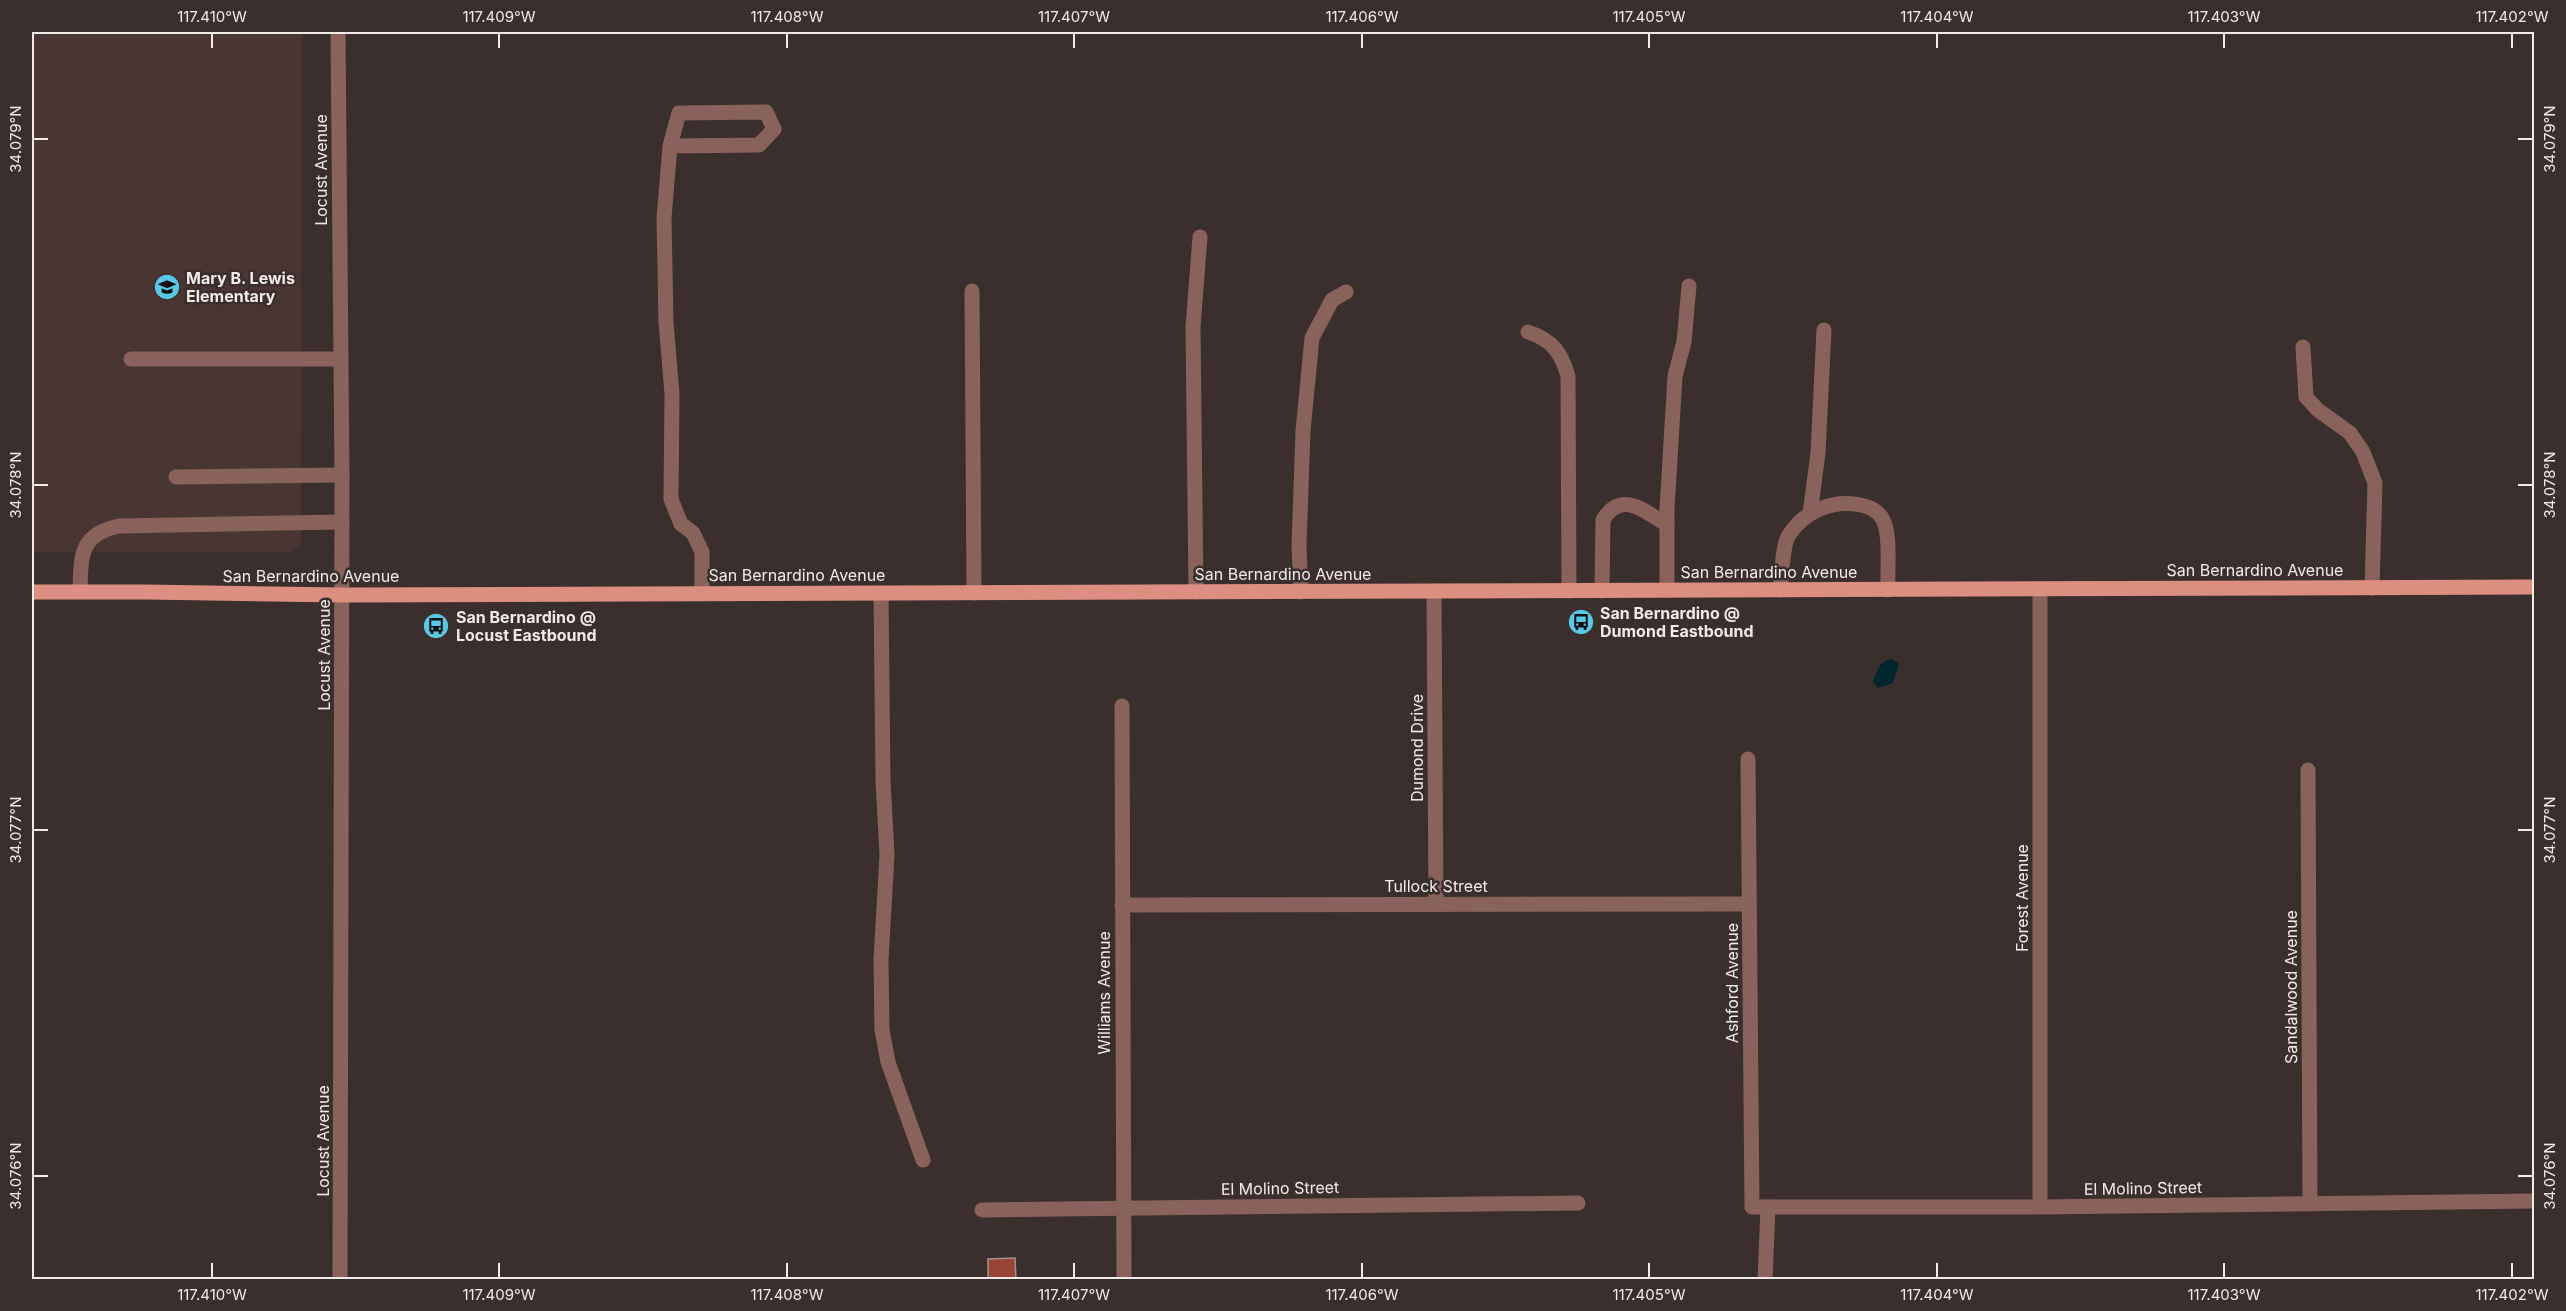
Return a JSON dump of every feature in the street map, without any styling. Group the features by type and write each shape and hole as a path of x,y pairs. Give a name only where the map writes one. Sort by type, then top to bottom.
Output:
{"main road":[{"name":"San Bernardino Avenue","path":"32,592 342,595 2535,587"}],"street":[{"name":"Locust Avenue","path":"338,32 342,476 340,1280"},
{"path":"670,146 759,145 774,129 766,112 679,113 670,146 664,218 666,322 672,394 671,499 681,524 693,533 702,552 702,593"},
{"path":"1196,592 1192,327 1200,237"},
{"path":"1667,590 1667,525 1675,376 1684,342 1689,286"},
{"path":"972,291 974,593"},
{"path":"1301,592 1299,546 1303,431 1312,338 1332,300 1346,292"},
{"path":"1810,514 1818,453 1824,330"},
{"path":"1528,332 1544,337 1557,348 1564,360 1568,376 1569,591"},
{"path":"2302,347 2306,397 2318,410 2350,433 2363,452 2375,483 2372,588"},
{"path":"130,359 341,359"},
{"path":"176,477 342,476"},
{"path":"1780,590 1787,537 1801,520 1837,503 1862,505 1878,512 1884,521 1887,531 1888,590"},
{"path":"1602,591 1603,520 1608,512 1620,505 1634,506 1643,509 1667,525"},
{"path":"80,592 81,556 88,542 102,530 119,526 342,522"},
{"name":"Forest Avenue","path":"2040,589 2040,1207"},
{"name":"Dumond Drive","path":"1434,591 1436,904"},
{"path":"881,593 887,855 881,960 882,1030 888,1062 923,1160"},
{"name":"Williams Avenue","path":"1122,706 1124,1280"},
{"name":"Ashford Avenue","path":"1748,759 1749,904 1760,1207 1765,1280"},
{"name":"Sandalwood Avenue","path":"2308,770 2310,1204"},
{"name":"Tullock Street","path":"1122,905 1749,904"},
{"name":"El Molino Street","path":"1760,1207 2040,1207 2535,1201"},
{"name":"El Molino Street","path":"982,1210 1578,1203"}],"shaded area":[{"name":"Mary B. Lewis Elementary","path":"32,32 302,32 301,543 292,552 32,552"}],"water":[{"path":"1891,659 1899,663 1893,683 1878,688 1873,682 1877,671 1880,665"}],"building":[{"path":"1015,1258 1016,1280 988,1280 988,1259"}],"place":[{"name":"Mary B. Lewis Elementary","path":"167,287"},
{"name":"San Bernardino @ Dumond Eastbound","path":"1581,622"},
{"name":"San Bernardino @ Locust Eastbound","path":"436,626"}]}
